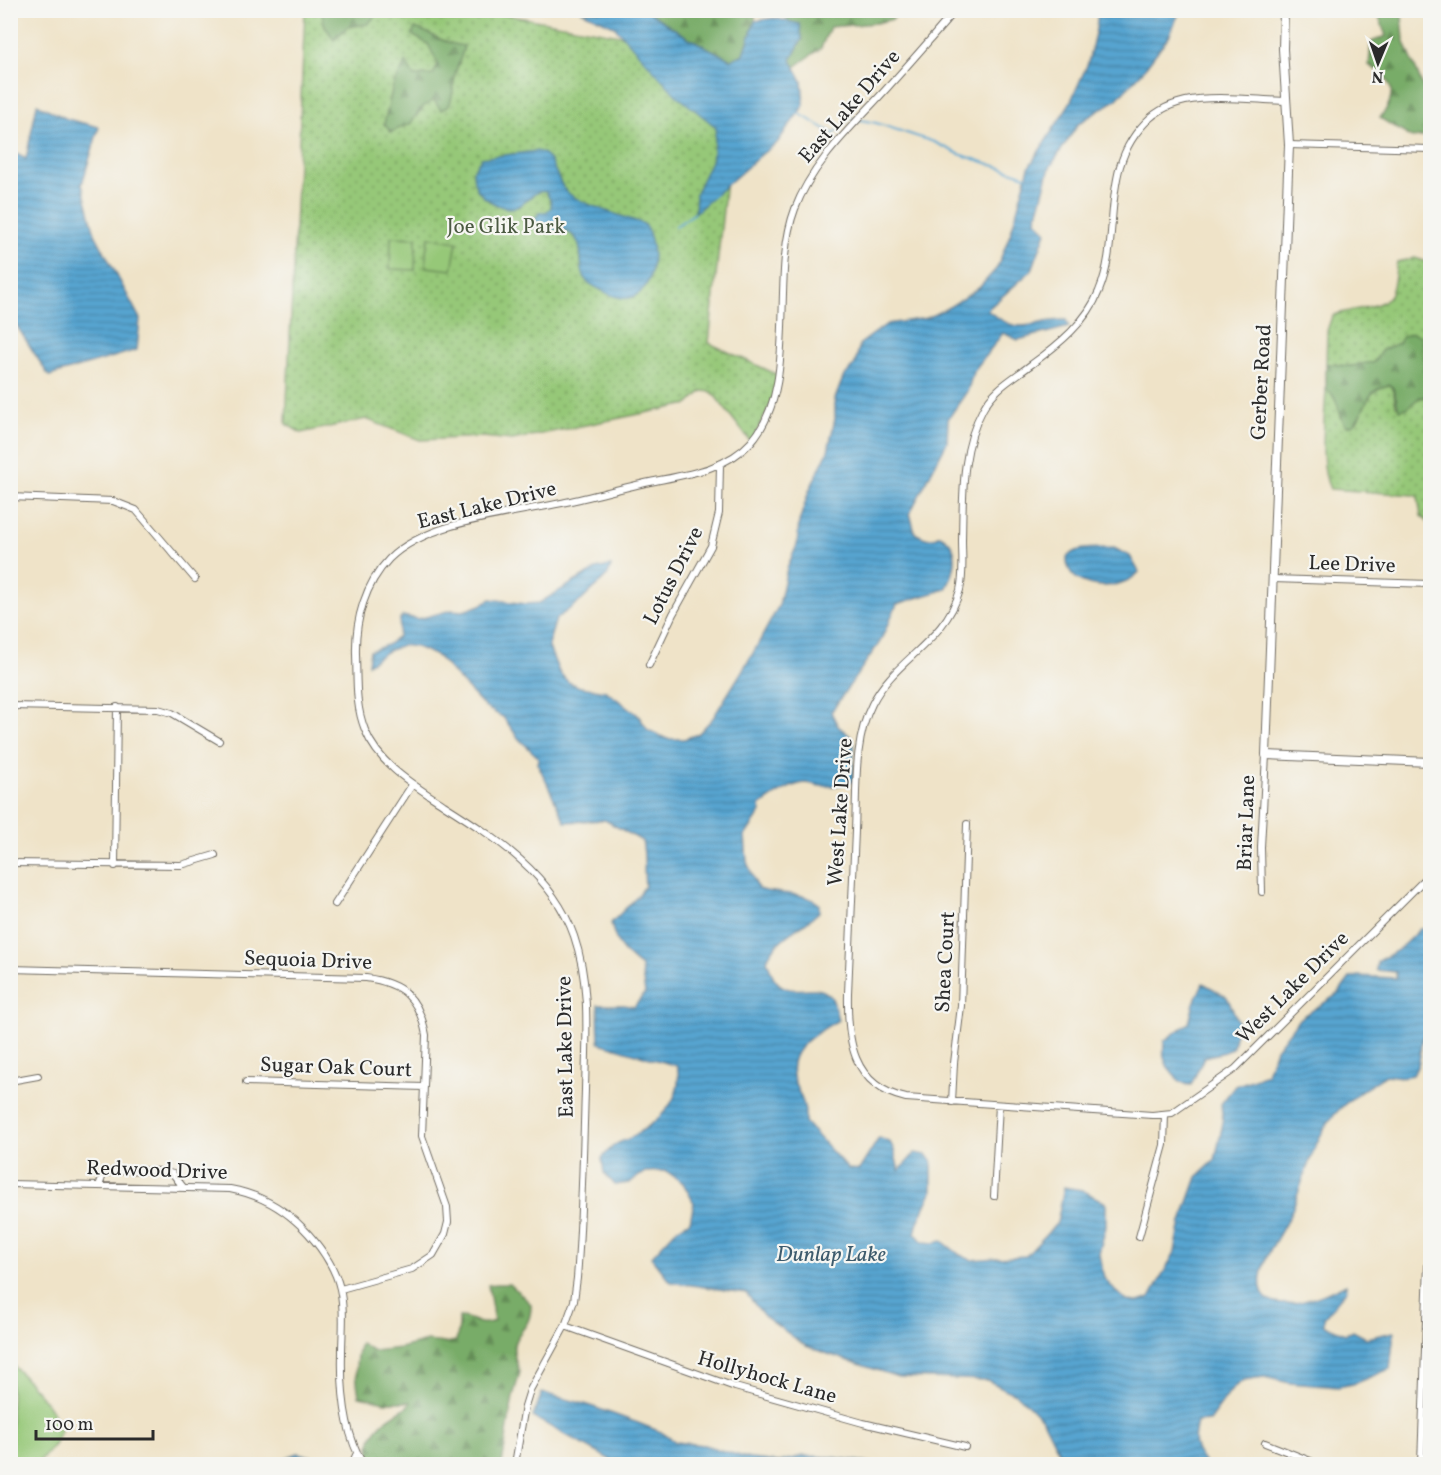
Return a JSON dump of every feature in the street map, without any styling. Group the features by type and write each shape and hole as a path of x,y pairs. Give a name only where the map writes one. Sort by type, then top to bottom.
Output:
{"street":[{"name":"East Lake Drive","path":"515,1464 530,1390 536,1375 565,1326 574,1301 577,1278 581,1218 585,995 580,955 564,912 538,876 495,840 412,785 386,762 370,743 356,697 359,620 374,578 388,560 405,546 431,532 674,477 720,464 741,452 751,442 766,419 773,400 781,348 788,230 802,192 816,168 956,10"},
{"name":"Gerber Road","path":"1266,755 1289,145 1283,49 1284,10"},
{"name":"West Lake Drive","path":"1286,101 1207,98 1180,101 1151,117 1128,148 1117,177 1108,261 1099,294 1087,313 1071,331 995,391 981,412 963,475 962,572 957,599 932,638 881,689 865,719 857,777 848,993 849,1028 861,1071 869,1080 888,1093 906,1098 1152,1115 1172,1113 1235,1069 1431,874"},
{"path":"1289,145 1431,149"},
{"name":"Lotus Drive","path":"649,665 673,614 711,546 719,513 720,464"},
{"path":"10,518 11,497 113,501 124,504 136,510 195,579"},
{"name":"Lee Drive","path":"1273,579 1431,584"},
{"path":"10,706 158,709 172,713 219,741"},
{"path":"115,866 117,707"},
{"path":"1266,755 1431,762"},
{"name":"Briar Lane","path":"1262,892 1266,755"},
{"path":"335,904 412,785"},
{"name":"Shea Court","path":"952,1102 961,1006 967,824"},
{"path":"10,863 181,865 215,855"},
{"name":"Sequoia Drive","path":"10,969 366,978 383,981 406,993 423,1019 426,1035 422,1137 447,1207 447,1226 442,1241 432,1255 412,1269 340,1289"},
{"path":"10,1081 38,1076"},
{"name":"Sugar Oak Court","path":"246,1082 424,1087"},
{"path":"994,1196 999,1106"},
{"path":"1139,1237 1164,1145 1165,1114"},
{"path":"99,1186 103,1175 115,1170 162,1171 173,1174 183,1187"},
{"name":"Redwood Drive","path":"10,1184 237,1190 274,1205 297,1221 330,1264 340,1289 343,1313 342,1386 356,1455 363,1464"},
{"path":"1420,1464 1431,1207"},
{"name":"Hollyhock Lane","path":"565,1326 735,1388 863,1423 965,1447"},
{"path":"1265,1443 1318,1464"},
{"path":"352,1464 356,1455"}],"green space":[{"path":"321,10 383,11 368,24 347,27 334,40 325,26"},
{"name":"Joe Glik Park","path":"305,11 484,11 739,56 709,343 778,375 773,400 751,442 712,392 702,391 689,404 512,440 483,437 420,440 366,419 301,433 286,424"},
{"path":"422,11 485,11 454,15"},
{"path":"647,11 755,11 755,21 744,54 731,60 687,37"},
{"path":"785,11 899,11 893,19 876,23 830,27 821,48 795,67 791,60 802,40 800,24 788,21"},
{"path":"1377,11 1412,11 1402,15 1404,40 1430,104 1430,136 1412,138 1380,118 1390,102 1391,88 1384,76 1369,65 1371,42 1386,36"},
{"path":"415,28 464,46 449,106 441,110 434,100 424,106 410,124 391,132 384,124 393,86 406,62 414,76 433,75 438,64 428,44 412,35"},
{"path":"391,237 416,238 415,270 390,269"},
{"path":"429,237 457,242 452,270 426,267"},
{"path":"1415,258 1430,263 1430,371 1424,363 1421,337 1382,350 1373,363 1350,366 1326,364 1327,331 1332,316 1386,300 1393,287 1397,262"},
{"path":"1412,333 1421,336 1424,363 1430,371 1430,398 1420,397 1407,408 1399,410 1393,388 1390,385 1382,387 1371,395 1354,424 1346,426 1336,401 1326,389 1326,364 1356,366 1373,363 1382,350 1399,343 1403,336"},
{"path":"1390,384 1393,388 1396,406 1407,408 1417,399 1430,398 1430,524 1421,516 1418,497 1414,495 1330,489 1326,479 1323,440 1326,389 1336,401 1346,426 1357,421 1366,403 1377,389"},
{"path":"510,1284 531,1304 527,1323 515,1340 515,1358 520,1372 513,1397 502,1464 370,1464 370,1442 375,1431 411,1402 385,1402 359,1396 356,1369 360,1343 374,1351 400,1348 427,1341 445,1343 456,1341 459,1317 479,1323 494,1321 488,1285"},
{"path":"11,1363 47,1403 61,1431 54,1445 37,1464 11,1464"}],"water":[{"path":"581,11 647,11 687,37 731,60 744,54 755,21 774,18 800,24 802,39 791,60 802,81 804,105 777,143 695,213 696,193 712,159 716,127 676,95 614,26"},
{"name":"Dunlap Lake","path":"1098,11 1180,11 1169,36 1142,72 1116,100 1079,123 1050,167 1036,219 1046,232 1032,270 987,310 999,319 1018,326 1066,320 1069,327 1018,340 1003,333 973,372 968,390 948,419 947,442 910,513 915,533 928,538 940,535 952,546 955,559 952,575 946,589 897,604 880,642 831,712 838,726 854,742 853,782 829,786 806,783 788,788 760,806 761,812 745,836 747,862 758,889 797,895 819,904 819,912 783,939 767,960 773,976 780,985 795,990 818,989 825,992 834,1002 838,1020 803,1045 793,1061 792,1071 804,1105 805,1122 848,1169 859,1170 879,1138 890,1142 899,1171 915,1153 926,1155 932,1160 932,1192 915,1233 923,1242 942,1241 960,1255 971,1260 1026,1256 1057,1223 1064,1187 1082,1190 1106,1203 1106,1227 1099,1253 1104,1278 1127,1301 1138,1302 1150,1298 1175,1252 1181,1222 1197,1177 1215,1160 1223,1123 1221,1104 1235,1086 1267,1073 1276,1049 1299,1019 1338,994 1350,978 1358,976 1396,978 1396,972 1376,970 1377,962 1398,950 1420,929 1430,928 1430,1030 1422,1040 1419,1061 1413,1075 1402,1077 1386,1075 1346,1103 1328,1123 1310,1159 1292,1210 1266,1259 1261,1276 1262,1291 1268,1300 1279,1304 1308,1300 1346,1284 1347,1289 1324,1318 1324,1325 1345,1334 1353,1331 1366,1338 1394,1332 1390,1369 1353,1384 1338,1387 1290,1383 1264,1377 1244,1380 1233,1388 1209,1421 1197,1422 1194,1435 1195,1445 1198,1454 1206,1464 1063,1464 1043,1420 1019,1396 987,1380 898,1377 806,1346 764,1316 746,1293 671,1282 651,1257 677,1229 690,1221 694,1203 683,1183 666,1171 645,1172 629,1183 615,1185 604,1173 602,1158 613,1146 652,1124 668,1108 677,1089 677,1066 599,1043 598,1005 634,1007 645,993 641,967 621,948 611,923 645,886 642,841 605,820 565,822 538,764 538,757 519,739 503,717 486,708 437,656 416,647 402,645 368,664 370,651 387,645 398,637 400,619 403,616 418,619 452,610 463,611 491,599 526,604 539,603 596,569 611,566 608,575 582,600 556,619 548,645 559,672 568,682 580,687 606,691 638,715 648,730 667,739 684,739 698,734 713,718 752,655 779,605 787,568 797,545 799,522 809,491 828,451 835,419 835,399 843,378 855,364 860,344 887,324 927,318 951,306 979,288 997,268 1011,232 1029,167 1070,103 1088,63"},
{"path":"37,104 67,119 99,127 82,184 95,234 140,319 137,350 49,376 11,317 11,151 26,159"},
{"path":"536,151 542,153 550,161 566,191 572,196 644,224 649,232 653,253 650,276 646,286 639,294 630,298 619,298 587,282 582,269 580,247 573,235 562,230 541,230 533,227 532,223 540,212 546,212 551,208 546,192 538,192 523,204 508,208 490,201 477,189 473,171 481,158"},
{"path":"1089,548 1114,548 1130,556 1139,572 1131,579 1108,586 1096,586 1084,583 1069,569 1067,557 1072,553"},
{"path":"1203,983 1227,997 1238,1021 1233,1047 1225,1052 1204,1057 1191,1085 1174,1076 1164,1055 1164,1041 1189,1023 1194,1003"},
{"path":"542,1393 585,1404 638,1423 661,1432 676,1442 704,1445 750,1459 779,1462 803,1456 832,1457 876,1464 618,1464 533,1417"},
{"path":"298,1453 333,1462 333,1464 270,1464"}],"waterway":[{"path":"798,113 834,134 850,118 876,123 1026,176"},
{"path":"676,226 695,213"}]}
